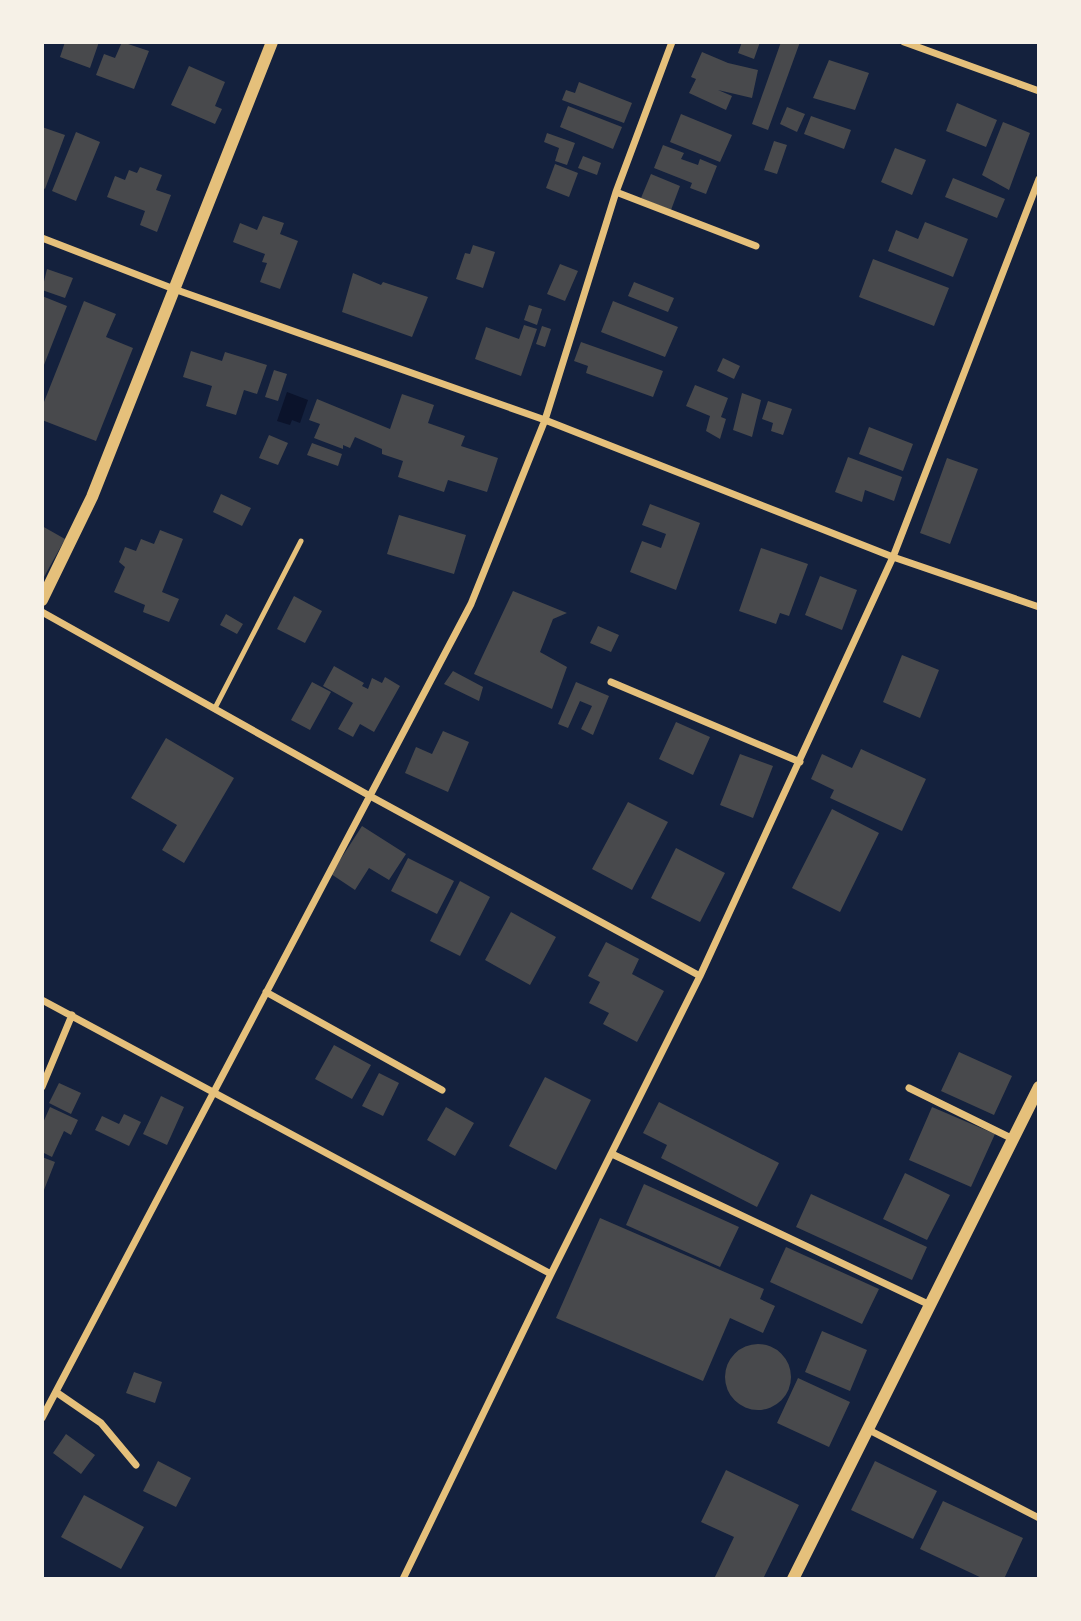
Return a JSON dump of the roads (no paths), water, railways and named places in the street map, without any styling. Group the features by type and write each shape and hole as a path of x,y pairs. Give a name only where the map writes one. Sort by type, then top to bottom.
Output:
{"street":[{"path":"42,600 92,497 272,42"},
{"path":"42,1418 471,604 545,420 616,192 672,42"},
{"path":"904,42 1039,91"},
{"path":"403,1579 700,976 800,762 893,557 1039,179"},
{"path":"616,192 756,246"},
{"path":"42,238 174,289 545,420 893,557 1039,607"},
{"path":"42,612 370,796 700,976"},
{"path":"611,682 800,762"},
{"path":"267,992 442,1090"},
{"path":"42,1000 551,1274"},
{"path":"42,1087 72,1015"},
{"path":"793,1579 1039,1087"},
{"path":"909,1088 1013,1139"},
{"path":"612,1154 930,1305"},
{"path":"56,1392 101,1423 136,1465"},
{"path":"869,1430 1039,1518"}],"lane":[{"path":"215,708 301,541"}],"water":[{"path":"287,392 308,400 300,423 292,420 290,425 277,421"}]}
